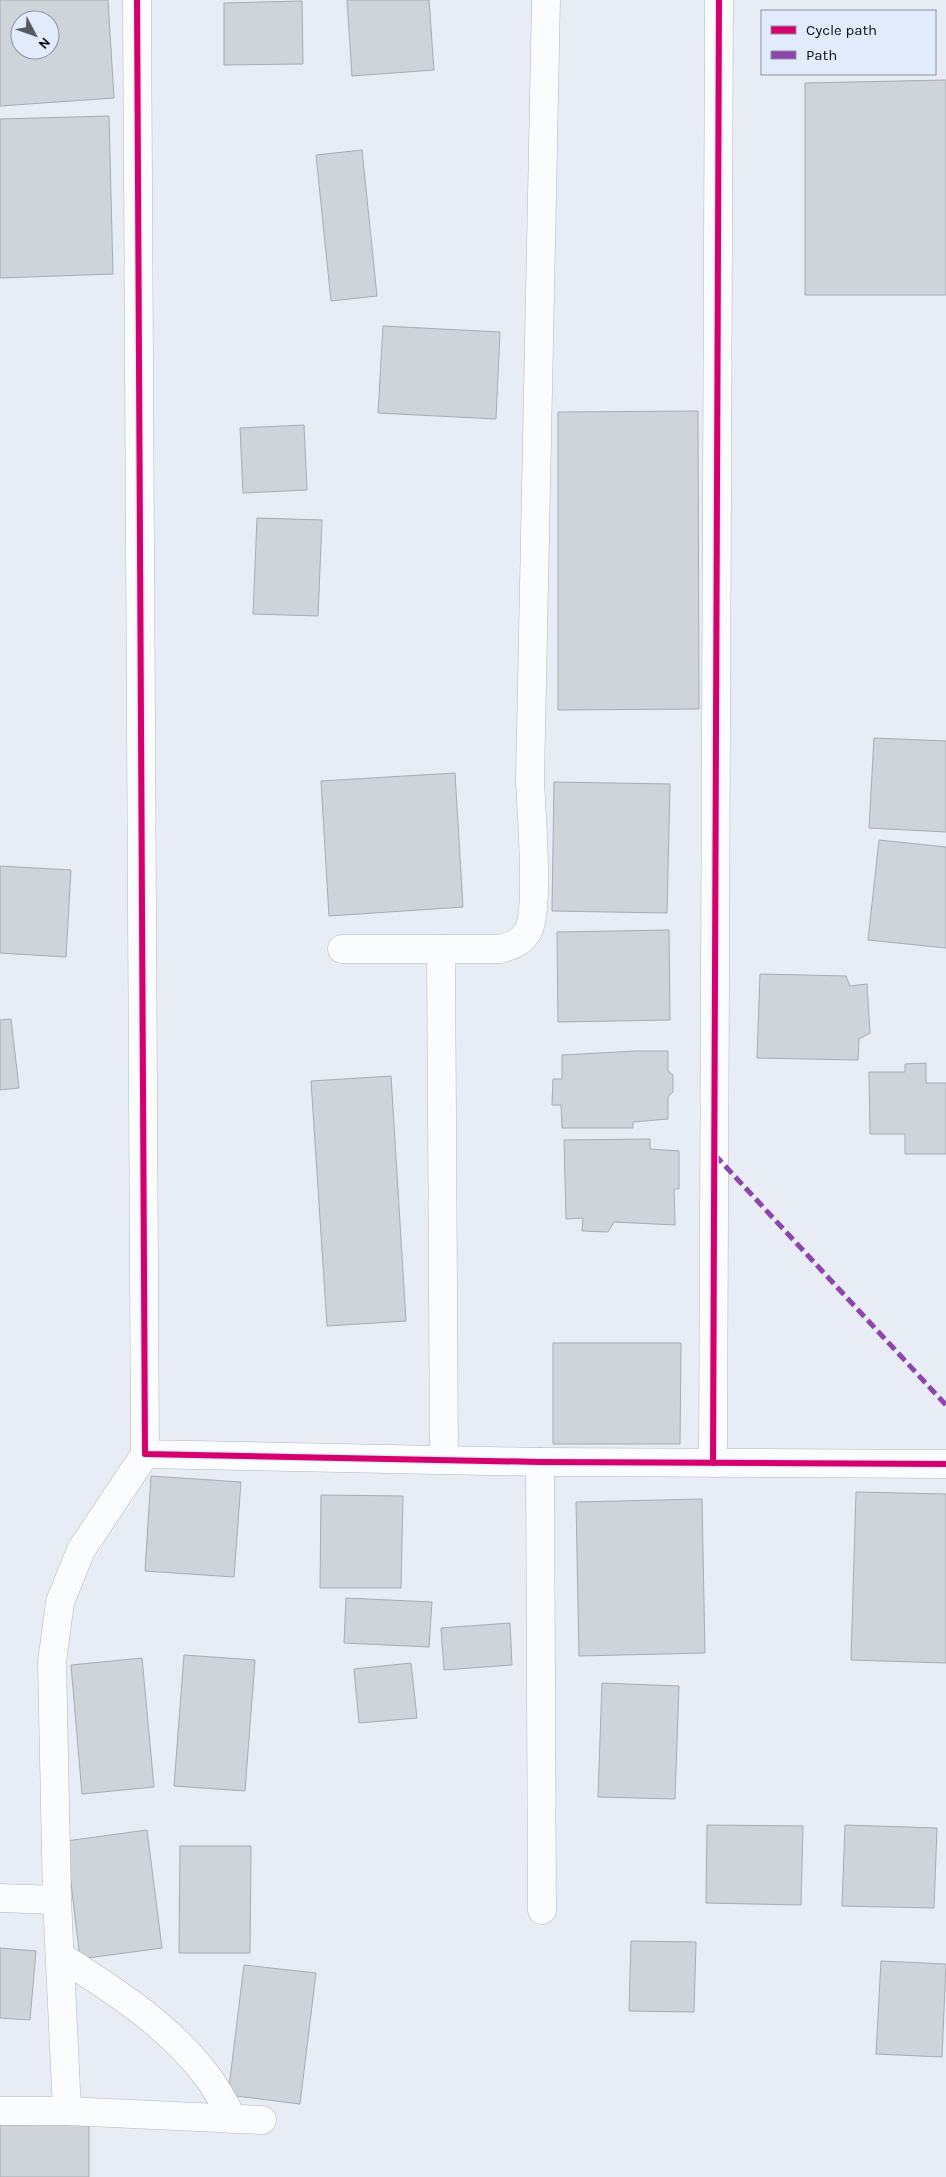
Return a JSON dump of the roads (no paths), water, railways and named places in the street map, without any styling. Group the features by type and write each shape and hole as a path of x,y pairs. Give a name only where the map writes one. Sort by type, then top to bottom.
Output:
{"street":[{"path":"67,2111 57,1900 52,1662 60,1602 81,1550 145,1454 137,0"},
{"path":"342,948 500,949 518,944 529,929 534,898 530,781 546,0"},
{"path":"714,1463 719,0"},
{"path":"441,949 444,1460"},
{"path":"145,1454 540,1462 946,1464"},
{"path":"540,1462 542,1910"},
{"path":"0,1898 57,1900"},
{"path":"60,1956 101,1982 146,2016 182,2047 208,2076 233,2119"},
{"path":"0,2111 67,2111 262,2120"}]}
